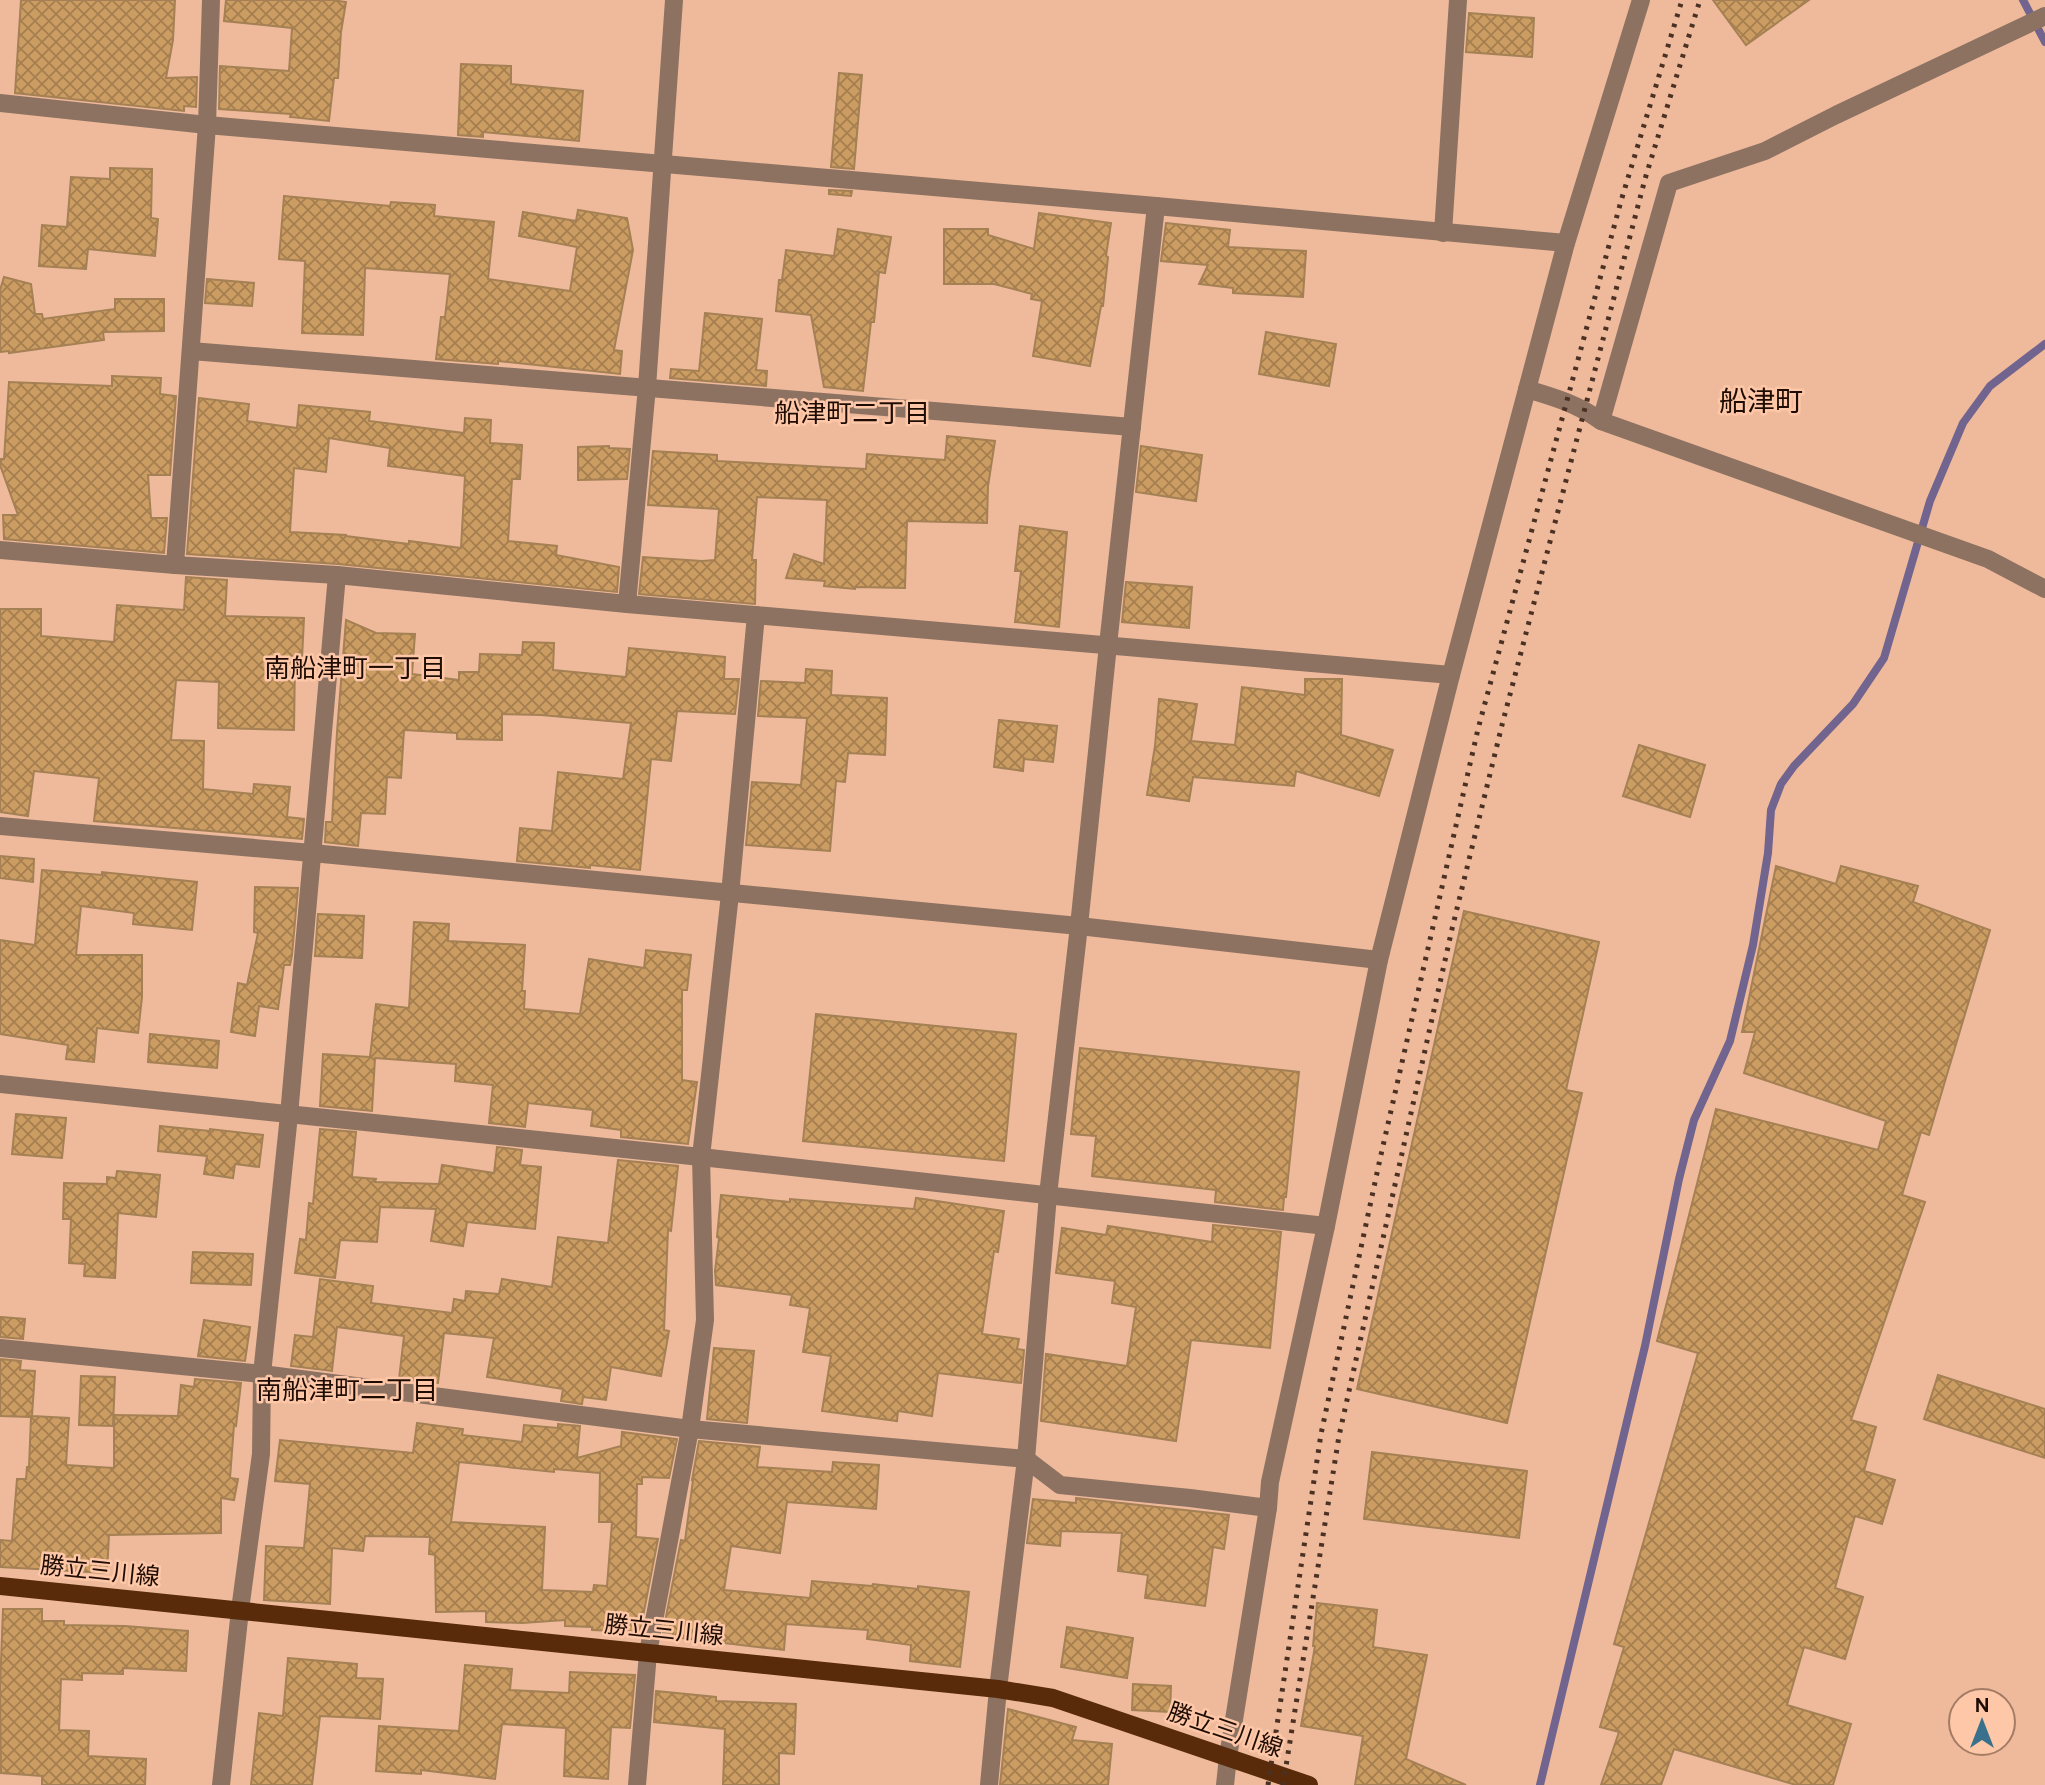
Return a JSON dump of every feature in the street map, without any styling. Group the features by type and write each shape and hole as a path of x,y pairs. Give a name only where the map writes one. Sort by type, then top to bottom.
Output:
{"main road":[{"name":"勝立三川線","path":"0,1586 998,1689 1053,1698 1309,1785"}],"street":[{"path":"175,565 207,125 211,0"},
{"path":"627,604 647,387 674,0"},
{"path":"1443,233 1458,0"},
{"path":"1225,1785 1270,1482 1326,1226 1378,960 1566,243 1641,0"},
{"path":"1601,421 1669,183 1765,151 2045,16"},
{"path":"0,103 207,125 1566,243"},
{"path":"989,1785 1026,1459 1048,1195 1156,206"},
{"path":"191,351 1132,427"},
{"path":"1527,389 1576,405 1601,421 1988,559 2045,589"},
{"path":"0,550 337,575 627,604 1451,675"},
{"path":"222,1785 240,1610 261,1454 262,1374 289,1115 337,575"},
{"path":"637,1785 648,1653 690,1429 705,1320 701,1157 730,894 756,615"},
{"path":"0,825 1079,926 1378,960"},
{"path":"0,1084 1326,1226"},
{"path":"0,1348 262,1374 690,1429 1026,1459 1060,1485 1191,1497 1268,1508"}],"building":[{"path":"21,0 175,0 173,40 166,78 197,77 196,107 184,106 184,111 15,93"},
{"path":"226,0 346,2 338,78 334,78 329,121 290,117 291,114 219,109 220,66 289,71 292,28 224,21"},
{"path":"1713,0 1809,0 1746,45"},
{"path":"1469,13 1534,18 1532,57 1466,52"},
{"path":"461,64 511,66 511,84 583,91 579,141 483,132 483,137 458,135"},
{"path":"839,73 862,75 854,169 831,167"},
{"path":"110,168 152,169 151,218 158,219 155,256 88,249 86,269 39,266 42,225 67,227 71,177 110,179"},
{"path":"829,190 852,191 851,196 829,194"},
{"path":"284,196 390,206 391,202 435,205 434,216 494,222 488,279 570,291 577,247 519,236 523,212 576,221 578,210 627,218 633,250 614,350 622,351 620,374 498,361 498,364 436,359 450,274 365,268 363,335 302,333 305,261 279,259"},
{"path":"1039,213 1111,223 1103,306 1090,366 1033,356 1042,301 1031,299 1032,294 994,284 944,284 944,229 988,229 988,235 1034,249"},
{"path":"1166,223 1230,230 1228,247 1306,251 1303,297 1233,293 1233,288 1199,284 1208,265 1161,261"},
{"path":"838,229 891,237 885,273 879,272 863,391 824,387 811,315 776,311 786,250 834,256"},
{"path":"4,277 31,284 35,314 42,314 43,319 115,309 115,299 164,299 164,331 103,332 104,340 0,352 0,290"},
{"path":"207,279 254,283 252,306 205,303"},
{"path":"705,313 762,319 756,370 767,371 766,386 670,378 671,369 699,371"},
{"path":"1266,332 1336,344 1329,386 1259,374"},
{"path":"112,376 161,378 160,394 176,396 170,475 148,475 151,518 167,518 164,553 4,539 3,515 18,515 0,465 0,459 4,459 9,382 112,386"},
{"path":"199,398 249,404 247,421 297,428 299,405 370,412 369,421 464,433 465,418 491,420 490,443 522,445 520,479 512,479 508,541 557,546 556,555 619,567 617,592 338,564 187,554","holes":["329,438 390,448 388,466 465,476 461,548 346,535 290,532 294,468 326,472"]},
{"path":"947,436 995,441 988,486 987,523 907,521 905,588 855,589 824,586 825,581 786,578 794,554 824,564 827,500 757,497 752,560 756,560 755,604 639,594 643,557 715,560 719,509 648,505 653,451 717,455 717,461 866,469 867,454 945,460"},
{"path":"609,446 630,449 627,479 578,480 578,447"},
{"path":"1141,446 1202,455 1196,501 1136,492"},
{"path":"1020,526 1067,532 1059,627 1015,622 1021,571 1015,571"},
{"path":"186,577 227,580 225,616 304,618 302,659 295,659 294,730 218,728 219,682 176,680 171,740 204,741 203,789 253,794 254,784 290,787 287,817 304,819 302,839 94,821 99,778 34,771 28,816 0,812 0,609 41,609 41,636 114,642 117,605 184,610"},
{"path":"1126,582 1192,587 1189,628 1122,622"},
{"path":"346,620 376,633 415,634 412,674 459,680 459,672 479,672 480,654 522,655 523,642 554,643 553,670 626,677 629,648 725,657 724,679 739,679 735,714 677,711 671,761 651,759 640,870 517,861 520,828 552,831 558,772 623,779 631,723 541,715 502,714 502,740 457,739 457,733 404,730 401,778 387,777 385,814 361,813 358,846 325,842 326,822 332,822"},
{"path":"806,669 832,671 831,695 887,698 885,755 848,753 845,782 836,781 830,851 746,845 752,782 801,785 807,718 758,716 761,681 805,683"},
{"path":"1305,679 1342,679 1341,735 1393,750 1379,796 1296,771 1294,786 1193,777 1189,801 1147,795 1159,699 1197,704 1191,741 1235,745 1242,687 1305,695"},
{"path":"999,720 1057,726 1053,762 1024,759 1023,771 994,767"},
{"path":"1639,745 1705,765 1690,817 1623,796"},
{"path":"0,856 34,859 33,882 0,878"},
{"path":"1776,866 1836,884 1841,866 1918,886 1913,902 1990,930 1929,1135 1921,1132 1902,1195 1925,1202 1851,1420 1876,1427 1864,1471 1895,1480 1882,1524 1855,1516 1835,1588 1863,1597 1845,1659 1804,1647 1787,1705 1851,1724 1833,1785 1796,1785 1674,1749 1661,1785 1601,1785 1619,1732 1600,1727 1624,1647 1614,1644 1698,1353 1657,1341 1716,1109 1878,1150 1886,1121 1744,1073 1755,1032 1742,1032"},
{"path":"42,870 102,875 102,872 197,882 192,930 133,924 134,913 81,906 76,955 142,955 142,997 138,1033 97,1028 94,1062 66,1059 68,1045 0,1034 0,940 35,945"},
{"path":"255,887 298,888 292,955 290,965 284,965 278,1009 259,1006 255,1036 231,1032 238,983 247,985 258,933 254,932"},
{"path":"1464,911 1599,942 1566,1090 1582,1093 1507,1423 1357,1389"},
{"path":"318,914 364,916 362,958 315,956"},
{"path":"414,922 449,924 448,941 525,945 522,991 525,991 524,1009 580,1014 589,959 644,968 646,950 691,955 687,990 682,990 682,1080 697,1082 688,1144 621,1137 621,1130 591,1126 593,1110 528,1103 525,1127 489,1123 493,1085 455,1081 456,1064 375,1058 372,1111 320,1106 323,1054 370,1057 376,1004 409,1008"},
{"path":"816,1014 1016,1034 1004,1161 803,1141"},
{"path":"150,1034 219,1041 217,1068 148,1062"},
{"path":"1080,1048 1299,1072 1283,1210 1215,1202 1216,1190 1092,1176 1096,1136 1071,1134"},
{"path":"16,1114 66,1118 62,1158 12,1154"},
{"path":"160,1126 263,1135 259,1167 235,1164 233,1178 204,1174 207,1156 158,1151"},
{"path":"320,1129 356,1132 352,1177 376,1179 375,1182 439,1184 442,1165 494,1173 497,1147 522,1150 520,1165 541,1167 535,1229 467,1222 463,1246 431,1241 436,1209 380,1207 377,1242 340,1240 335,1278 295,1273 300,1239 306,1240 309,1203 313,1204"},
{"path":"618,1160 678,1166 671,1231 668,1230 664,1330 669,1331 661,1376 611,1367 606,1400 583,1397 582,1404 561,1401 563,1389 487,1377 494,1338 444,1333 438,1383 399,1379 404,1336 337,1327 332,1371 291,1366 295,1335 313,1337 320,1279 373,1286 371,1303 452,1313 454,1299 465,1301 466,1291 499,1294 502,1279 552,1287 558,1237 608,1243"},
{"path":"117,1171 160,1175 156,1217 118,1213 115,1278 84,1276 85,1264 69,1263 71,1219 63,1219 64,1183 107,1184 107,1177 116,1178"},
{"path":"721,1195 914,1209 916,1198 1004,1211 998,1252 994,1251 982,1334 1019,1339 1017,1349 1024,1350 1021,1383 938,1373 932,1416 898,1411 897,1421 822,1411 831,1356 803,1352 810,1308 790,1305 792,1295 716,1285"},
{"path":"1213,1225 1281,1232 1270,1348 1191,1340 1176,1441 1041,1421 1046,1354 1127,1366 1136,1307 1112,1303 1115,1281 1056,1273 1062,1228 1106,1235 1108,1226 1212,1242"},
{"path":"193,1252 253,1254 251,1285 191,1283"},
{"path":"1,1317 25,1319 23,1339 0,1337"},
{"path":"204,1320 250,1327 245,1361 198,1356"},
{"path":"714,1348 754,1351 747,1423 707,1419"},
{"path":"0,1359 21,1361 20,1370 35,1371 32,1416 69,1418 66,1465 114,1468 114,1415 178,1416 181,1385 194,1387 195,1379 241,1383 236,1426 234,1425 230,1478 238,1479 234,1500 221,1498 221,1533 109,1535 107,1573 0,1567 0,1540 12,1541 17,1479 26,1479 29,1467 31,1417 0,1416"},
{"path":"1938,1375 2045,1409 2045,1458 1924,1419"},
{"path":"81,1376 115,1377 113,1426 79,1425"},
{"path":"417,1423 463,1429 462,1435 522,1442 524,1425 558,1428 558,1424 580,1426 577,1458 621,1446 622,1432 677,1439 669,1478 642,1477 642,1484 637,1484 636,1537 658,1539 640,1632 565,1626 565,1620 486,1622 486,1611 436,1612 435,1555 429,1554 430,1537 365,1536 363,1551 332,1548 330,1604 264,1600 266,1546 304,1548 310,1484 275,1481 280,1440 413,1453","holes":["459,1462 554,1472 554,1469 600,1473 599,1522 612,1522 607,1586 594,1585 593,1592 542,1590 545,1527 451,1522"]},
{"path":"699,1441 760,1447 757,1467 832,1472 833,1462 879,1465 876,1509 787,1502 780,1553 731,1546 724,1590 810,1598 812,1581 918,1589 918,1586 969,1592 960,1667 910,1661 911,1645 867,1639 868,1630 786,1624 784,1650 672,1637 673,1633 663,1632 681,1540 685,1541"},
{"path":"1372,1452 1527,1471 1519,1538 1364,1519"},
{"path":"1076,1498 1229,1515 1224,1549 1213,1547 1205,1606 1145,1598 1148,1575 1118,1571 1122,1533 1061,1531 1060,1546 1027,1543 1033,1499 1076,1503"},
{"path":"1317,1603 1377,1610 1373,1647 1427,1655 1406,1759 1466,1785 1355,1785 1363,1736 1301,1726 1315,1646"},
{"path":"3,1609 42,1609 42,1621 64,1621 64,1625 188,1631 186,1671 123,1668 123,1674 82,1673 82,1680 61,1679 59,1730 89,1731 88,1756 146,1759 145,1785 42,1785 42,1776 1,1773"},
{"path":"1067,1627 1133,1638 1127,1678 1061,1667"},
{"path":"288,1658 357,1664 356,1678 383,1679 380,1719 320,1716 312,1785 251,1785 259,1713 283,1716"},
{"path":"465,1665 512,1669 510,1690 569,1693 570,1672 635,1675 630,1728 611,1727 608,1779 564,1776 566,1728 502,1724 495,1779 421,1770 421,1774 376,1771 379,1726 459,1731"},
{"path":"1133,1684 1171,1686 1170,1712 1132,1710"},
{"path":"656,1691 716,1697 716,1701 796,1704 794,1754 779,1753 779,1785 723,1785 725,1729 654,1722"},
{"path":"1008,1709 1076,1727 1072,1740 1112,1744 1108,1785 1000,1785"}],"waterway":[{"path":"2023,0 2045,42"},
{"path":"1540,1785 1645,1346 1679,1179 1694,1120 1730,1041 1753,945 1768,853 1771,810 1781,784 1794,766 1853,704 1884,658 1930,501 1963,423 1990,386 2045,344"}],"railway":[{"path":"1268,1785 1321,1434 1380,1159 1478,729 1621,201 1682,0"},
{"path":"1283,1785 1339,1436 1452,929 1502,725 1645,179 1700,0"}],"district":[{"name":"船津町","path":"1761,401"},
{"name":"船津町二丁目","path":"852,413"},
{"name":"南船津町一丁目","path":"355,668"},
{"name":"南船津町二丁目","path":"347,1390"}]}
